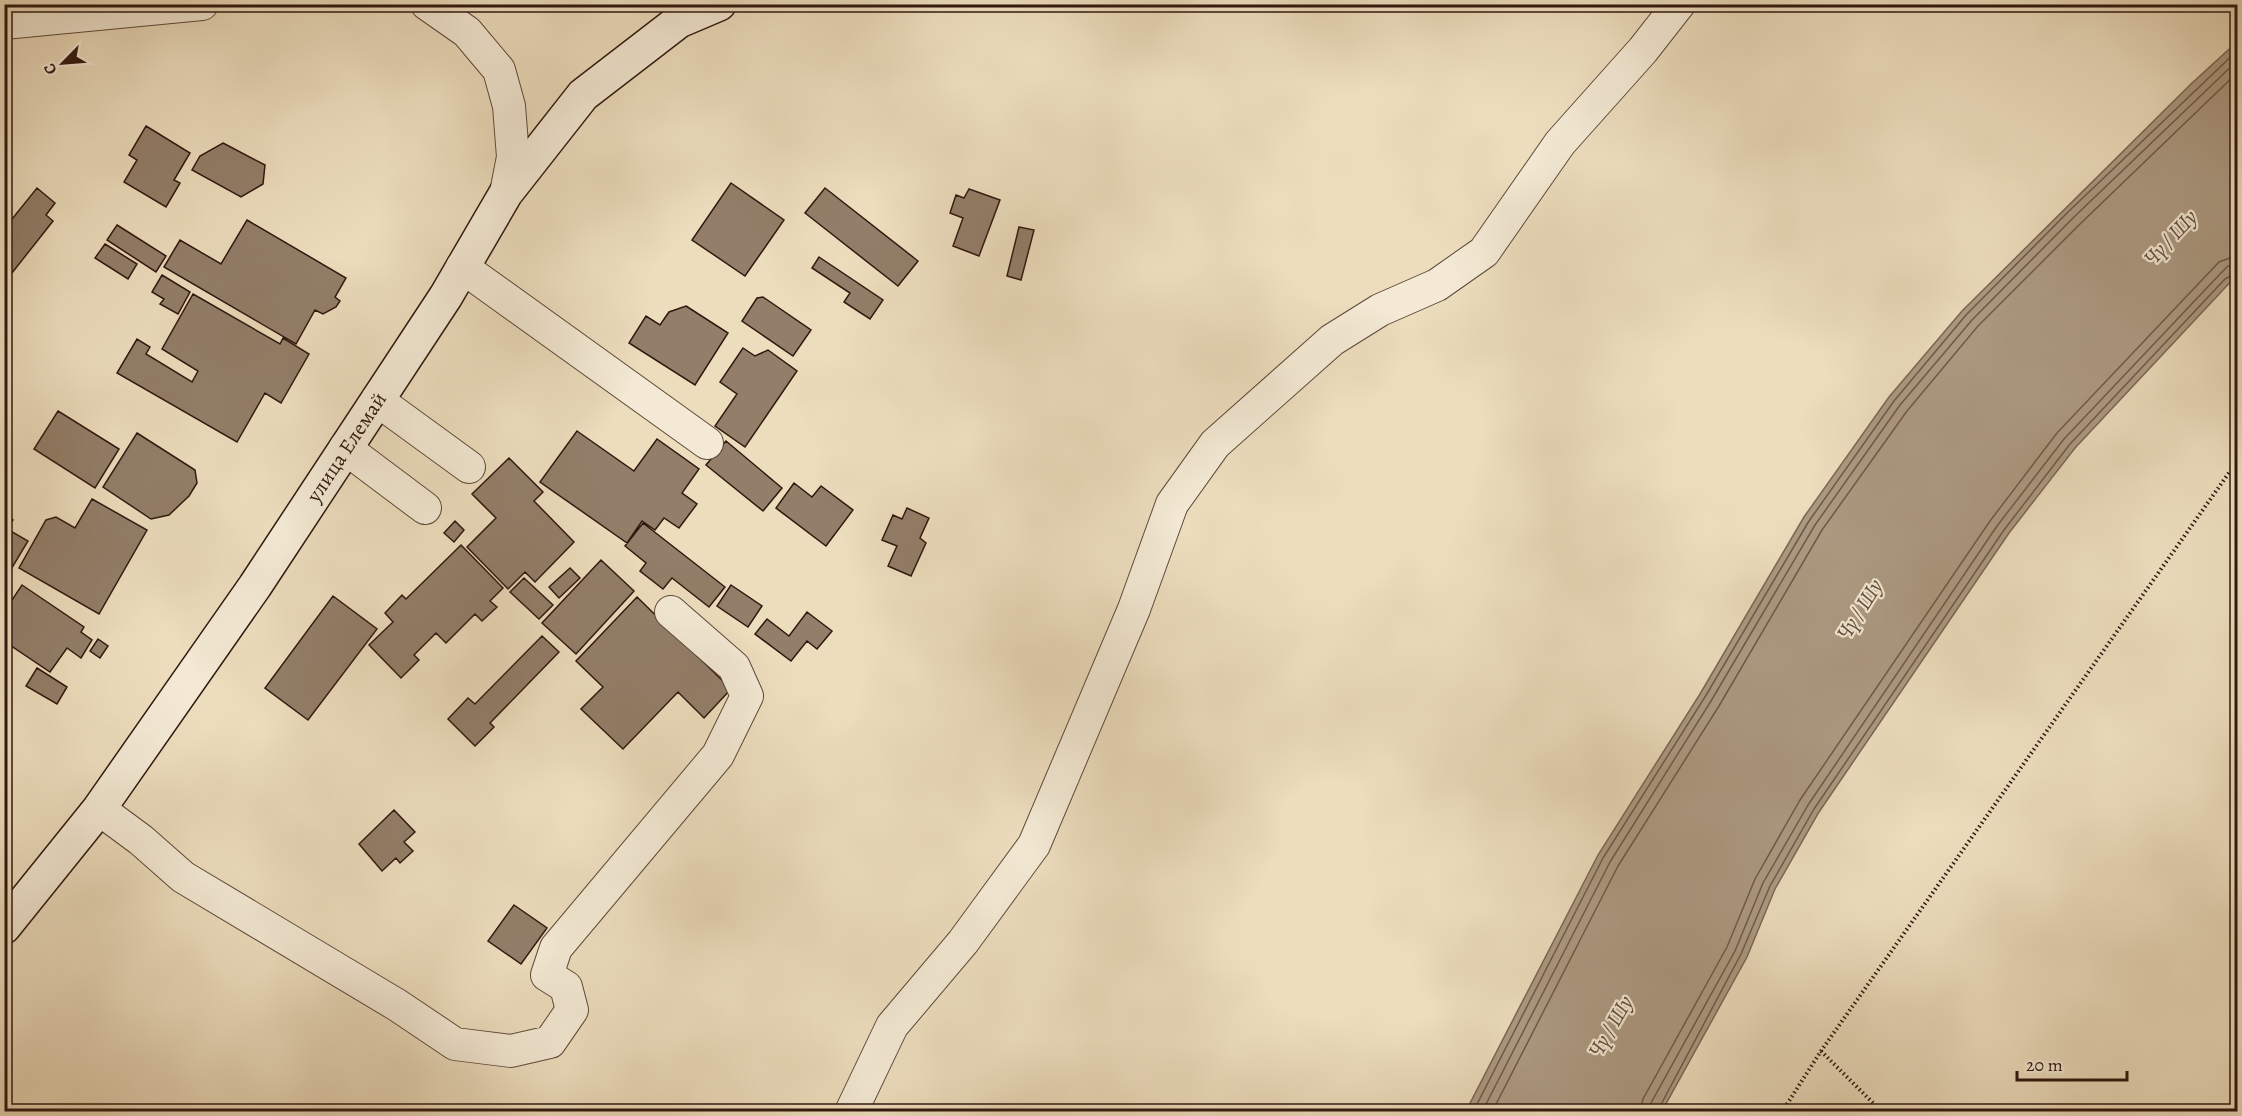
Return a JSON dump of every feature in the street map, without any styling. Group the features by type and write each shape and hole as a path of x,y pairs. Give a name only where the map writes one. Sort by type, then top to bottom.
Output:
{"street":[{"path":"4,23 39,20 81,9 202,4"},
{"path":"427,4 467,32 499,70 509,106 513,157 506,193"},
{"name":"улица Елемай","path":"4,927 99,808 255,586 462,267 506,193 583,94 679,21 718,4"},
{"path":"850,1112 892,1026 963,942 1034,845 1134,609 1172,504 1215,444 1332,340 1380,310 1437,285 1484,252 1560,143 1643,50 1679,4"},
{"path":"462,267 707,443"},
{"path":"377,400 469,467"},
{"path":"345,448 425,508"},
{"path":"99,808 141,840 183,877 397,1005 455,1044 511,1051 550,1042 572,1010 566,987 547,975 556,948 718,755 747,696 734,667 671,612"}],"path":[{"path":"1782,1112 1821,1051 2238,460"},
{"path":"1821,1051 1882,1112"}],"water":[{"name":"Чү / Шу","path":"2237,42 2237,275 2075,448 2009,533 1819,812 1775,889 1747,957 1662,1111 1466,1111 1598,855 1700,694 1804,517 1889,397 1962,311 2191,84"}],"building":[{"path":"146,126 190,153 174,180 180,183 166,207 124,182 137,160 129,155"},
{"path":"223,143 265,165 263,184 241,197 192,170 200,156"},
{"path":"731,183 784,220 745,276 692,240"},
{"path":"37,188 55,203 46,215 53,221 4,283 4,229"},
{"path":"825,188 918,261 898,286 805,213"},
{"path":"969,189 1000,200 979,256 953,246 963,218 950,213 956,195 964,198"},
{"path":"247,220 346,278 335,297 340,301 336,307 323,314 315,310 296,344 164,267 180,240 221,264"},
{"path":"117,225 166,256 156,272 107,240"},
{"path":"1019,227 1034,230 1021,280 1007,276"},
{"path":"105,244 137,264 128,279 95,258"},
{"path":"819,257 883,300 870,319 844,302 850,293 812,268"},
{"path":"162,275 190,292 178,314 160,304 164,299 152,292"},
{"path":"193,294 280,344 283,338 309,354 281,403 265,393 237,442 117,373 137,339 150,347 146,354 192,382 198,371 162,349"},
{"path":"763,297 811,330 793,356 742,321 757,298"},
{"path":"686,306 728,333 695,385 629,343 646,316 660,325 669,312"},
{"path":"743,348 755,356 768,350 797,371 745,447 715,426 737,394 720,382"},
{"path":"58,411 119,449 95,488 34,449"},
{"path":"577,431 634,471 657,439 699,469 682,493 697,504 679,528 664,518 655,530 642,521 627,543 540,482"},
{"path":"137,433 195,470 197,483 189,496 169,515 151,519 103,487"},
{"path":"726,441 782,488 763,511 706,465"},
{"path":"509,458 543,492 534,501 574,542 535,582 525,572 508,589 467,547 496,518 472,494"},
{"path":"794,483 812,497 821,486 853,510 826,546 776,508"},
{"path":"92,499 147,530 99,614 19,568 46,520 56,517 75,528"},
{"path":"907,508 929,518 920,538 926,543 911,576 888,566 897,546 882,540 893,515 902,519"},
{"path":"4,515 13,520 7,529 28,541 10,571 4,568"},
{"path":"455,521 464,530 454,542 444,533"},
{"path":"643,523 725,587 709,607 672,578 663,589 640,571 646,563 625,546"},
{"path":"461,545 503,588 490,601 497,607 482,621 475,614 446,643 436,633 414,655 419,660 401,678 369,645 393,622 385,613 402,595 406,599"},
{"path":"601,560 634,591 576,654 542,623"},
{"path":"570,568 580,578 559,598 549,587"},
{"path":"524,578 553,605 539,619 510,592"},
{"path":"22,585 84,627 81,632 92,640 81,658 67,648 50,672 4,641 4,612"},
{"path":"731,585 762,606 748,627 717,606"},
{"path":"333,596 377,629 308,720 265,688"},
{"path":"637,597 731,689 704,718 678,692 623,749 581,709 603,687 576,661"},
{"path":"807,612 832,631 817,649 807,641 791,661 755,634 767,619 789,636"},
{"path":"542,636 559,652 490,723 494,727 475,746 448,719 468,698 475,704"},
{"path":"98,639 108,646 100,658 90,651"},
{"path":"37,668 67,687 57,704 26,686"},
{"path":"394,810 415,832 404,842 413,851 400,863 396,858 382,871 359,844"},
{"path":"514,905 547,928 521,964 488,941"}]}
